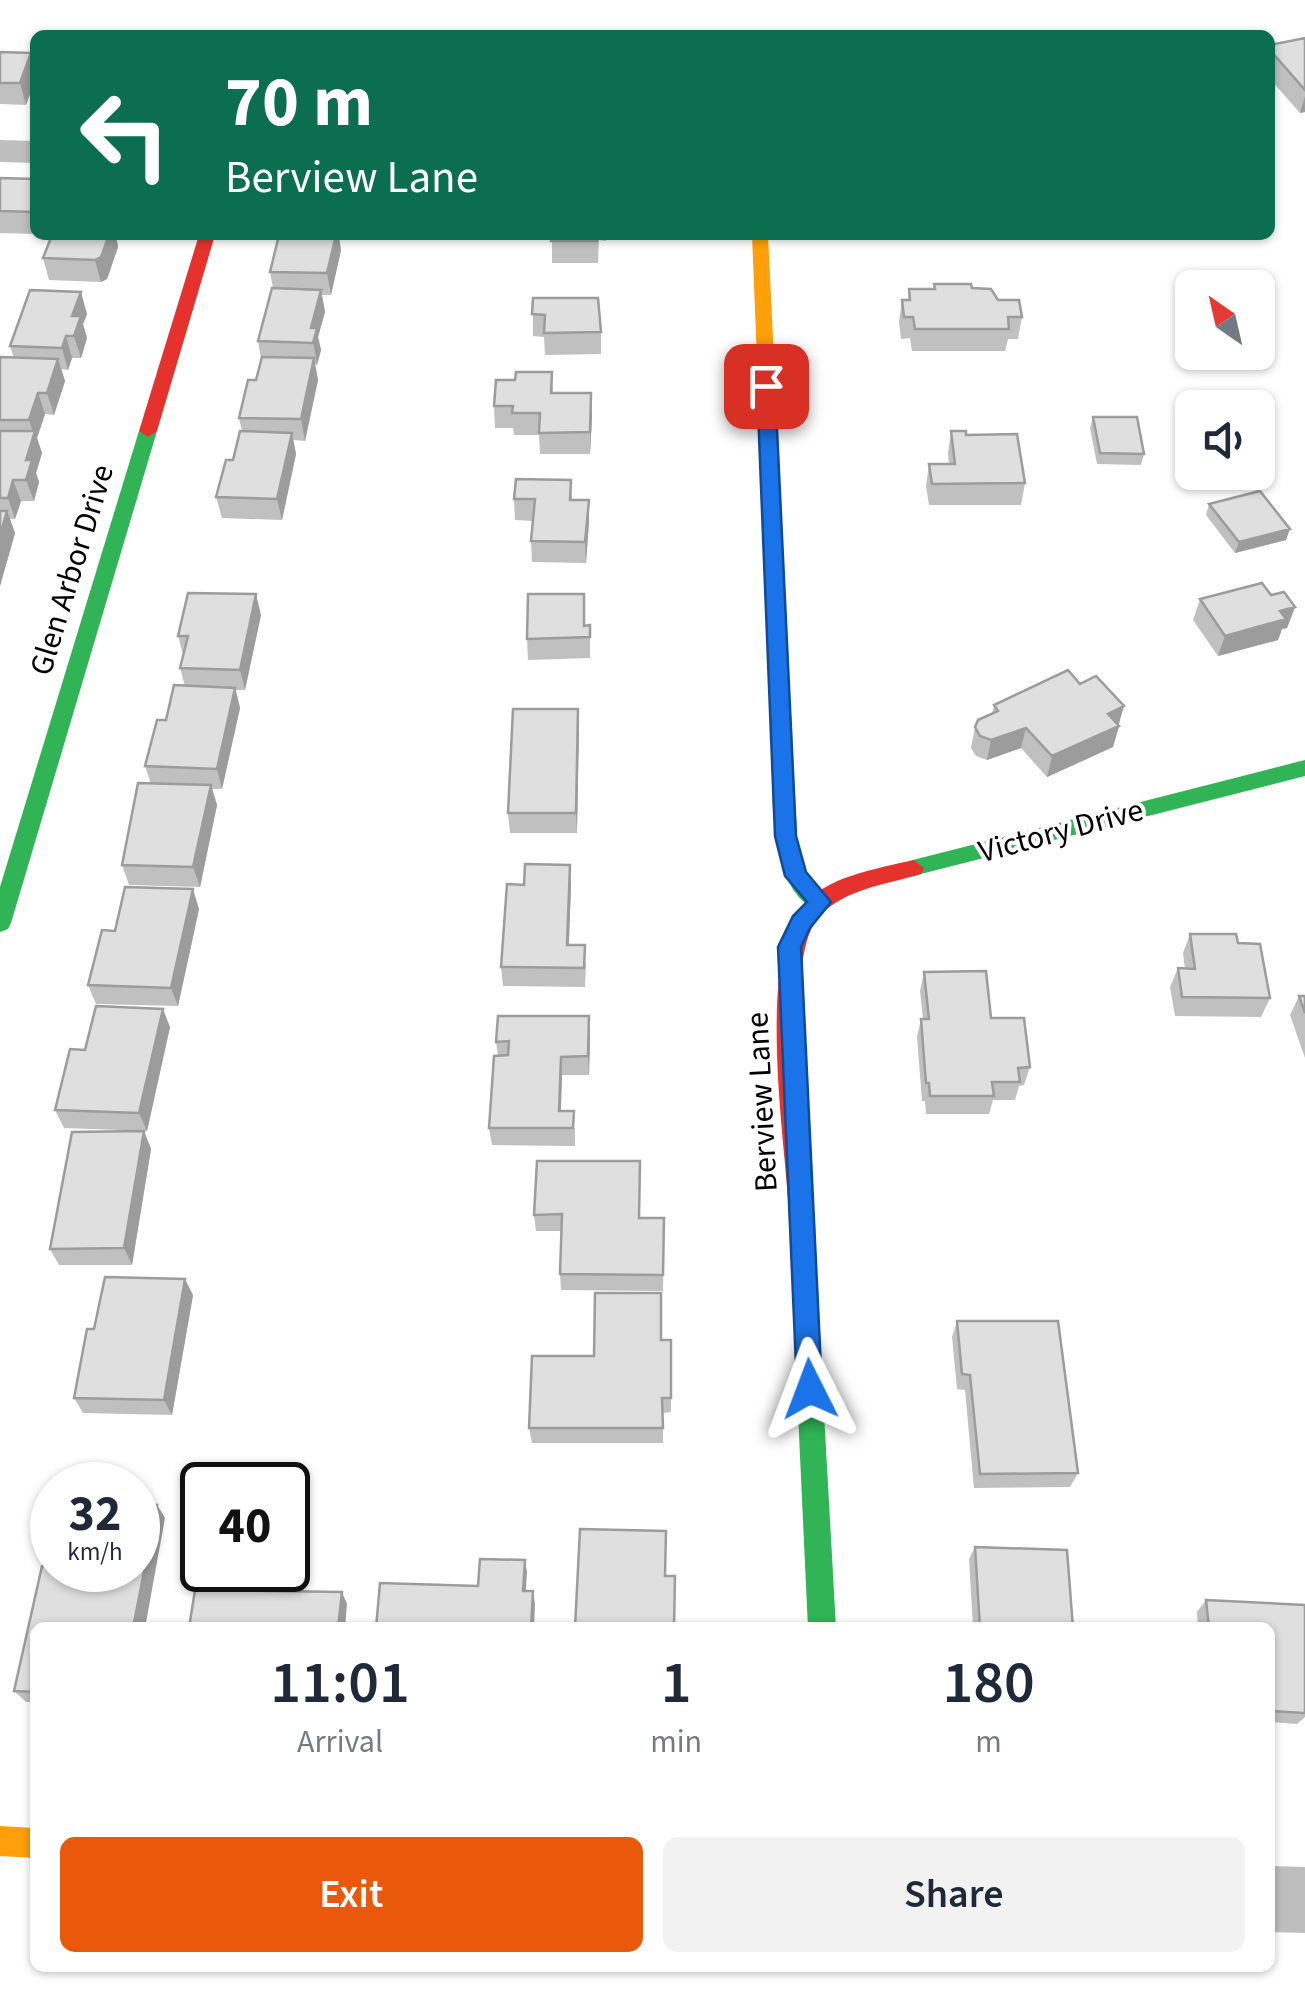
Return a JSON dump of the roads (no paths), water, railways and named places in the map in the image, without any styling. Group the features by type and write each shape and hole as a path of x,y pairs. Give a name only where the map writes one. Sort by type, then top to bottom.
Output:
{"street":[{"path":"0,151 30,152"},
{"name":"Glen Arbor Drive","path":"0,923 205,240"},
{"path":"760,240 786,836 796,876 820,902"},
{"name":"Victory Drive","path":"820,902 860,882 1305,768"},
{"name":"Berview Lane","path":"820,902 801,922 790,947 789,991 822,1622"},
{"path":"0,1841 30,1843"},
{"path":"1275,1899 1305,1900"}]}
